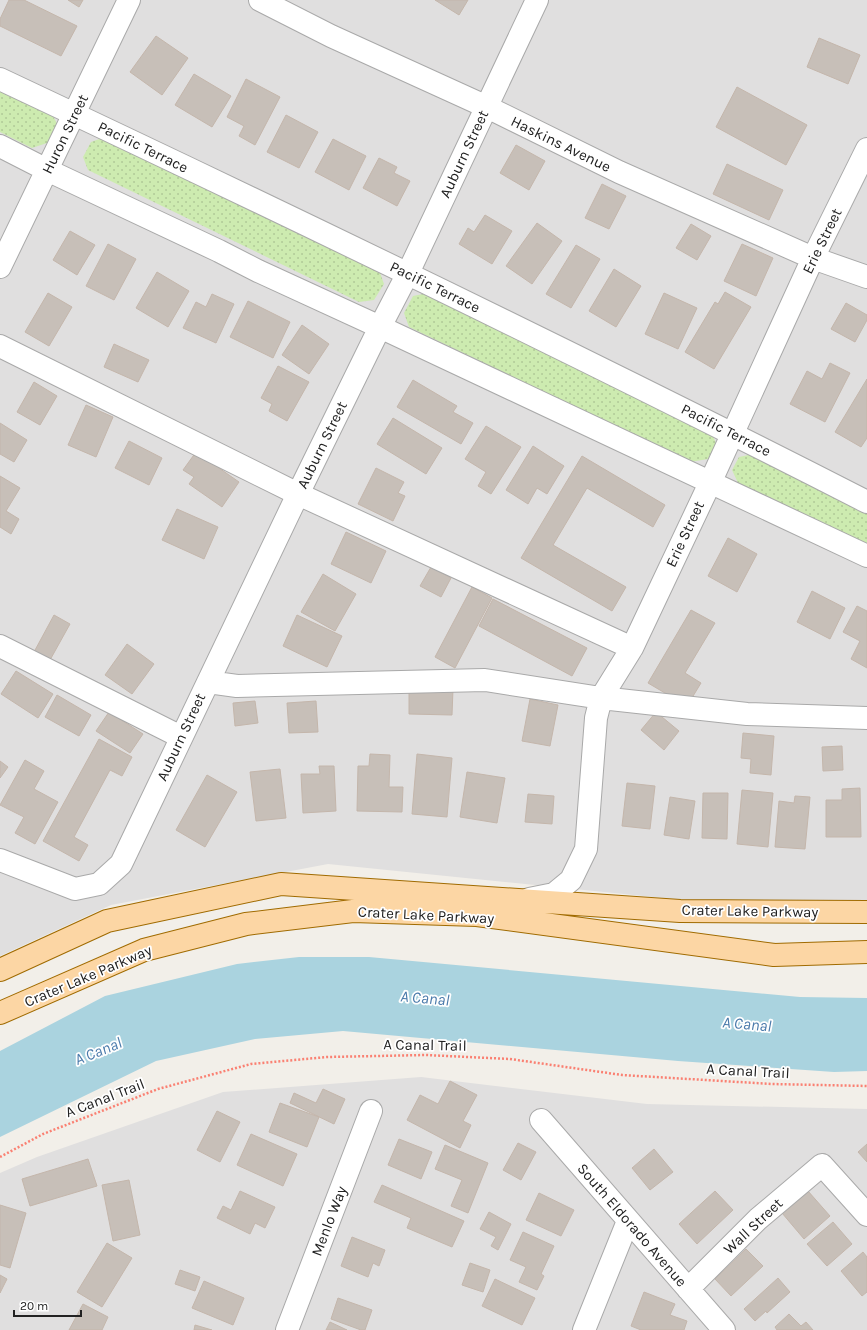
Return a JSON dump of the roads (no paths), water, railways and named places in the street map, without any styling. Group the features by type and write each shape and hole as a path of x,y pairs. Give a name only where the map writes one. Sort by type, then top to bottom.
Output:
{"main road":[{"name":"Crater Lake Parkway","path":"0,970 107,921 281,884 680,911 867,912"},
{"name":"Crater Lake Parkway","path":"0,1013 144,950 246,924 353,911 477,915 774,955 867,952"}],"street":[{"name":"Huron Street","path":"0,267 129,0"},
{"name":"Haskins Avenue","path":"260,0 331,36 486,107 619,172 813,258 867,277"},
{"name":"Auburn Street","path":"0,860 76,889 99,884 120,864 380,326 408,274 537,0"},
{"name":"Pacific Terrace","path":"0,79 408,274 733,433 867,502"},
{"path":"0,146 258,271 380,326 867,556"},
{"name":"Erie Street","path":"522,900 554,894 571,880 586,849 596,718 601,698 632,648 710,483 813,258 867,149"},
{"path":"0,346 298,494 632,648"},
{"path":"0,646 181,737"},
{"path":"208,682 237,686 485,680 601,698 747,714 867,718"},
{"name":"Menlo Way","path":"287,1330 371,1111"},
{"name":"South Eldorado Avenue","path":"541,1120 724,1330"},
{"name":"Wall Street","path":"688,1289 758,1219 822,1165 867,1215"},
{"path":"584,1330 628,1221"}],"water":[{"name":"A Canal","path":"299,957 369,957 800,997 867,998 867,1071 834,1072 678,1061 343,1031 255,1039 156,1061 0,1137 0,1051 105,996 237,964"}]}
